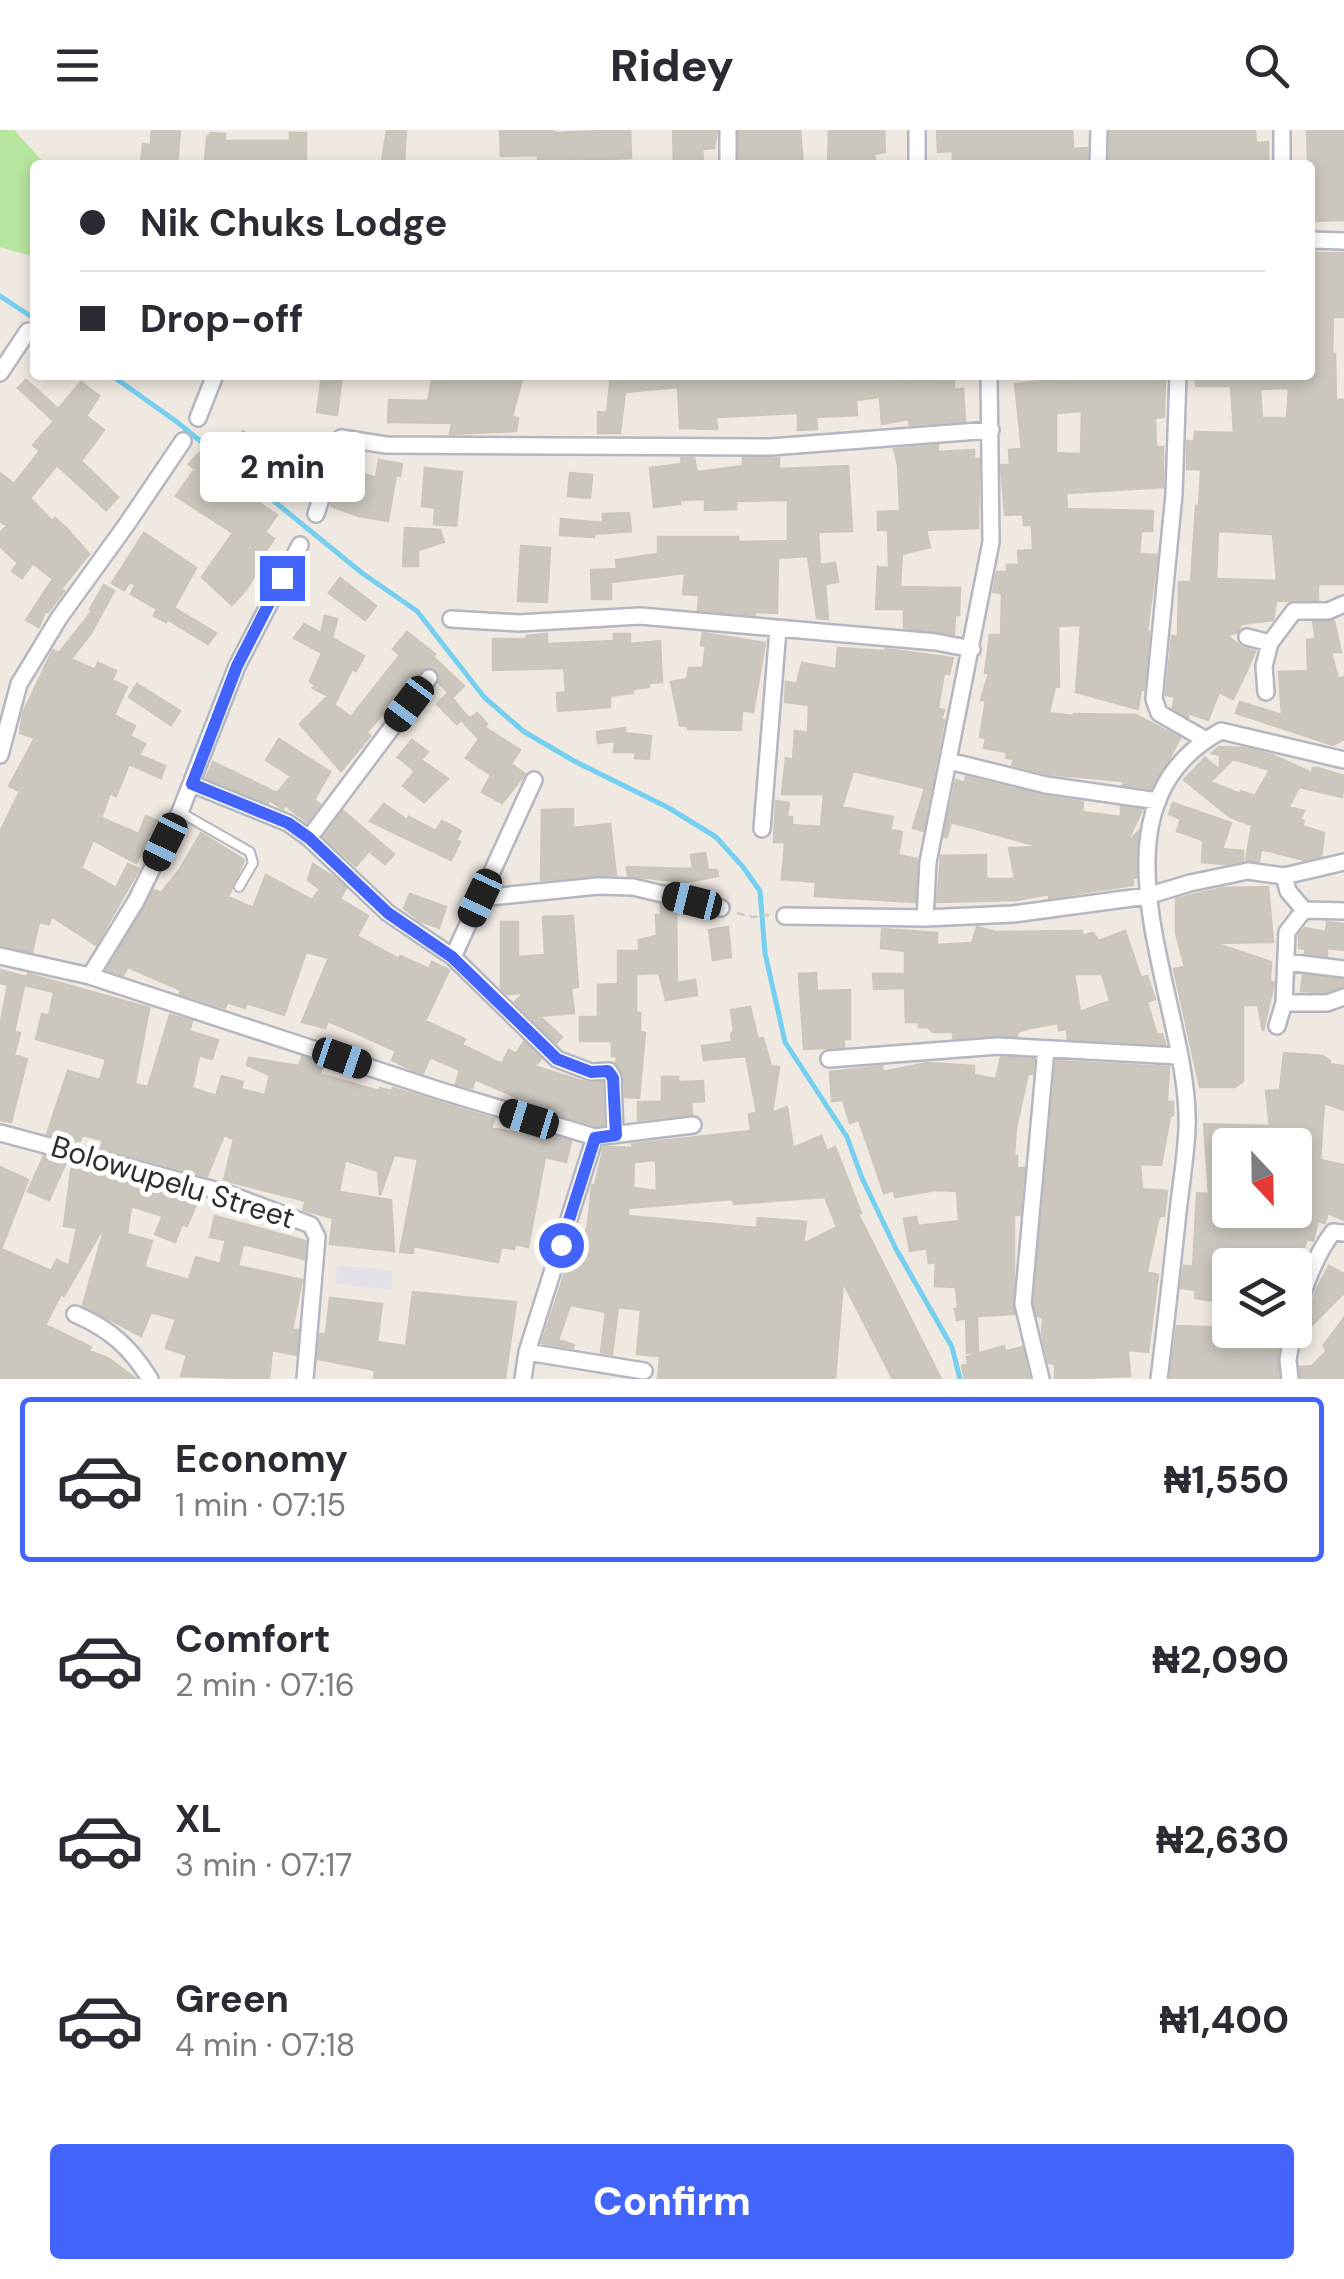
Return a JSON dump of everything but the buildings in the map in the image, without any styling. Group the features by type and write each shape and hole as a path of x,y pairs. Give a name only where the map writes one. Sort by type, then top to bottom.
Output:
{"street":[{"path":"728,130 728,160"},
{"path":"916,160 917,130"},
{"path":"1098,160 1099,130"},
{"path":"1282,130 1282,160"},
{"path":"1315,240 1344,241"},
{"path":"0,374 28,331"},
{"path":"198,418 213,380"},
{"path":"925,918 928,862 992,542 988,380"},
{"path":"1178,380 1174,494 1154,699 1159,713 1206,740"},
{"path":"316,514 341,438 386,445 770,448 991,430"},
{"path":"0,756 19,684 58,618 183,441"},
{"path":"90,976 136,901 180,812 237,666 300,545"},
{"path":"1266,692 1264,666 1270,642 1294,611 1328,611 1344,606"},
{"path":"451,619 519,623 640,616 936,642 972,650"},
{"path":"762,829 778,629"},
{"path":"1246,637 1270,642"},
{"path":"309,838 429,678"},
{"path":"1160,1379 1188,1125 1147,896 1149,825 1175,770 1206,740 1221,732 1344,760"},
{"path":"949,762 1046,785 1158,801"},
{"path":"452,957 534,780"},
{"path":"192,784 288,823 388,913 452,957 557,1059 591,1072 608,1071 613,1078 616,1135"},
{"path":"777,915 925,918 1013,914 1147,896 1190,882 1248,871 1284,876 1344,862"},
{"path":"1284,876 1288,891 1304,910 1344,912"},
{"path":"480,898 598,886 633,887 721,908"},
{"path":"1278,1026 1284,1003 1287,932 1304,910"},
{"path":"0,956 90,976 595,1138 693,1124"},
{"path":"1286,962 1344,970"},
{"path":"1284,1003 1327,1003 1344,997"},
{"path":"828,1059 998,1046 1178,1056"},
{"path":"1041,1379 1023,1304 1046,1049"},
{"name":"Bolowupelu Street","path":"0,1132 226,1193 312,1225 317,1238 305,1379"},
{"path":"523,1379 526,1352 595,1138"},
{"path":"1312,1272 1333,1232 1344,1233"},
{"path":"75,1314 118,1336 134,1352 150,1379"},
{"path":"1290,1348 1290,1379"},
{"path":"526,1352 644,1371"}],"lane":[{"path":"180,812 250,852 253,862 239,887"}],"path":[{"path":"1157,666 1180,680 1202,682 1231,658 1246,637"},
{"path":"721,908 753,918 777,915"}],"shaded area":[{"path":"337,1265 393,1271 391,1290 335,1284"}],"green space":[{"path":"0,130 14,130 41,160 30,160 30,256 0,247"}],"waterway":[{"path":"0,296 30,316"},
{"path":"118,380 177,422 362,573 417,611 484,697 523,731 716,837 743,867 760,891 765,953 785,1042 847,1137 896,1249 952,1347 960,1379"}],"route":[{"path":"282,578 237,666 192,784 288,823 388,913 452,957 557,1059 591,1072 608,1071 613,1078 616,1135 595,1138 561,1245"}]}
